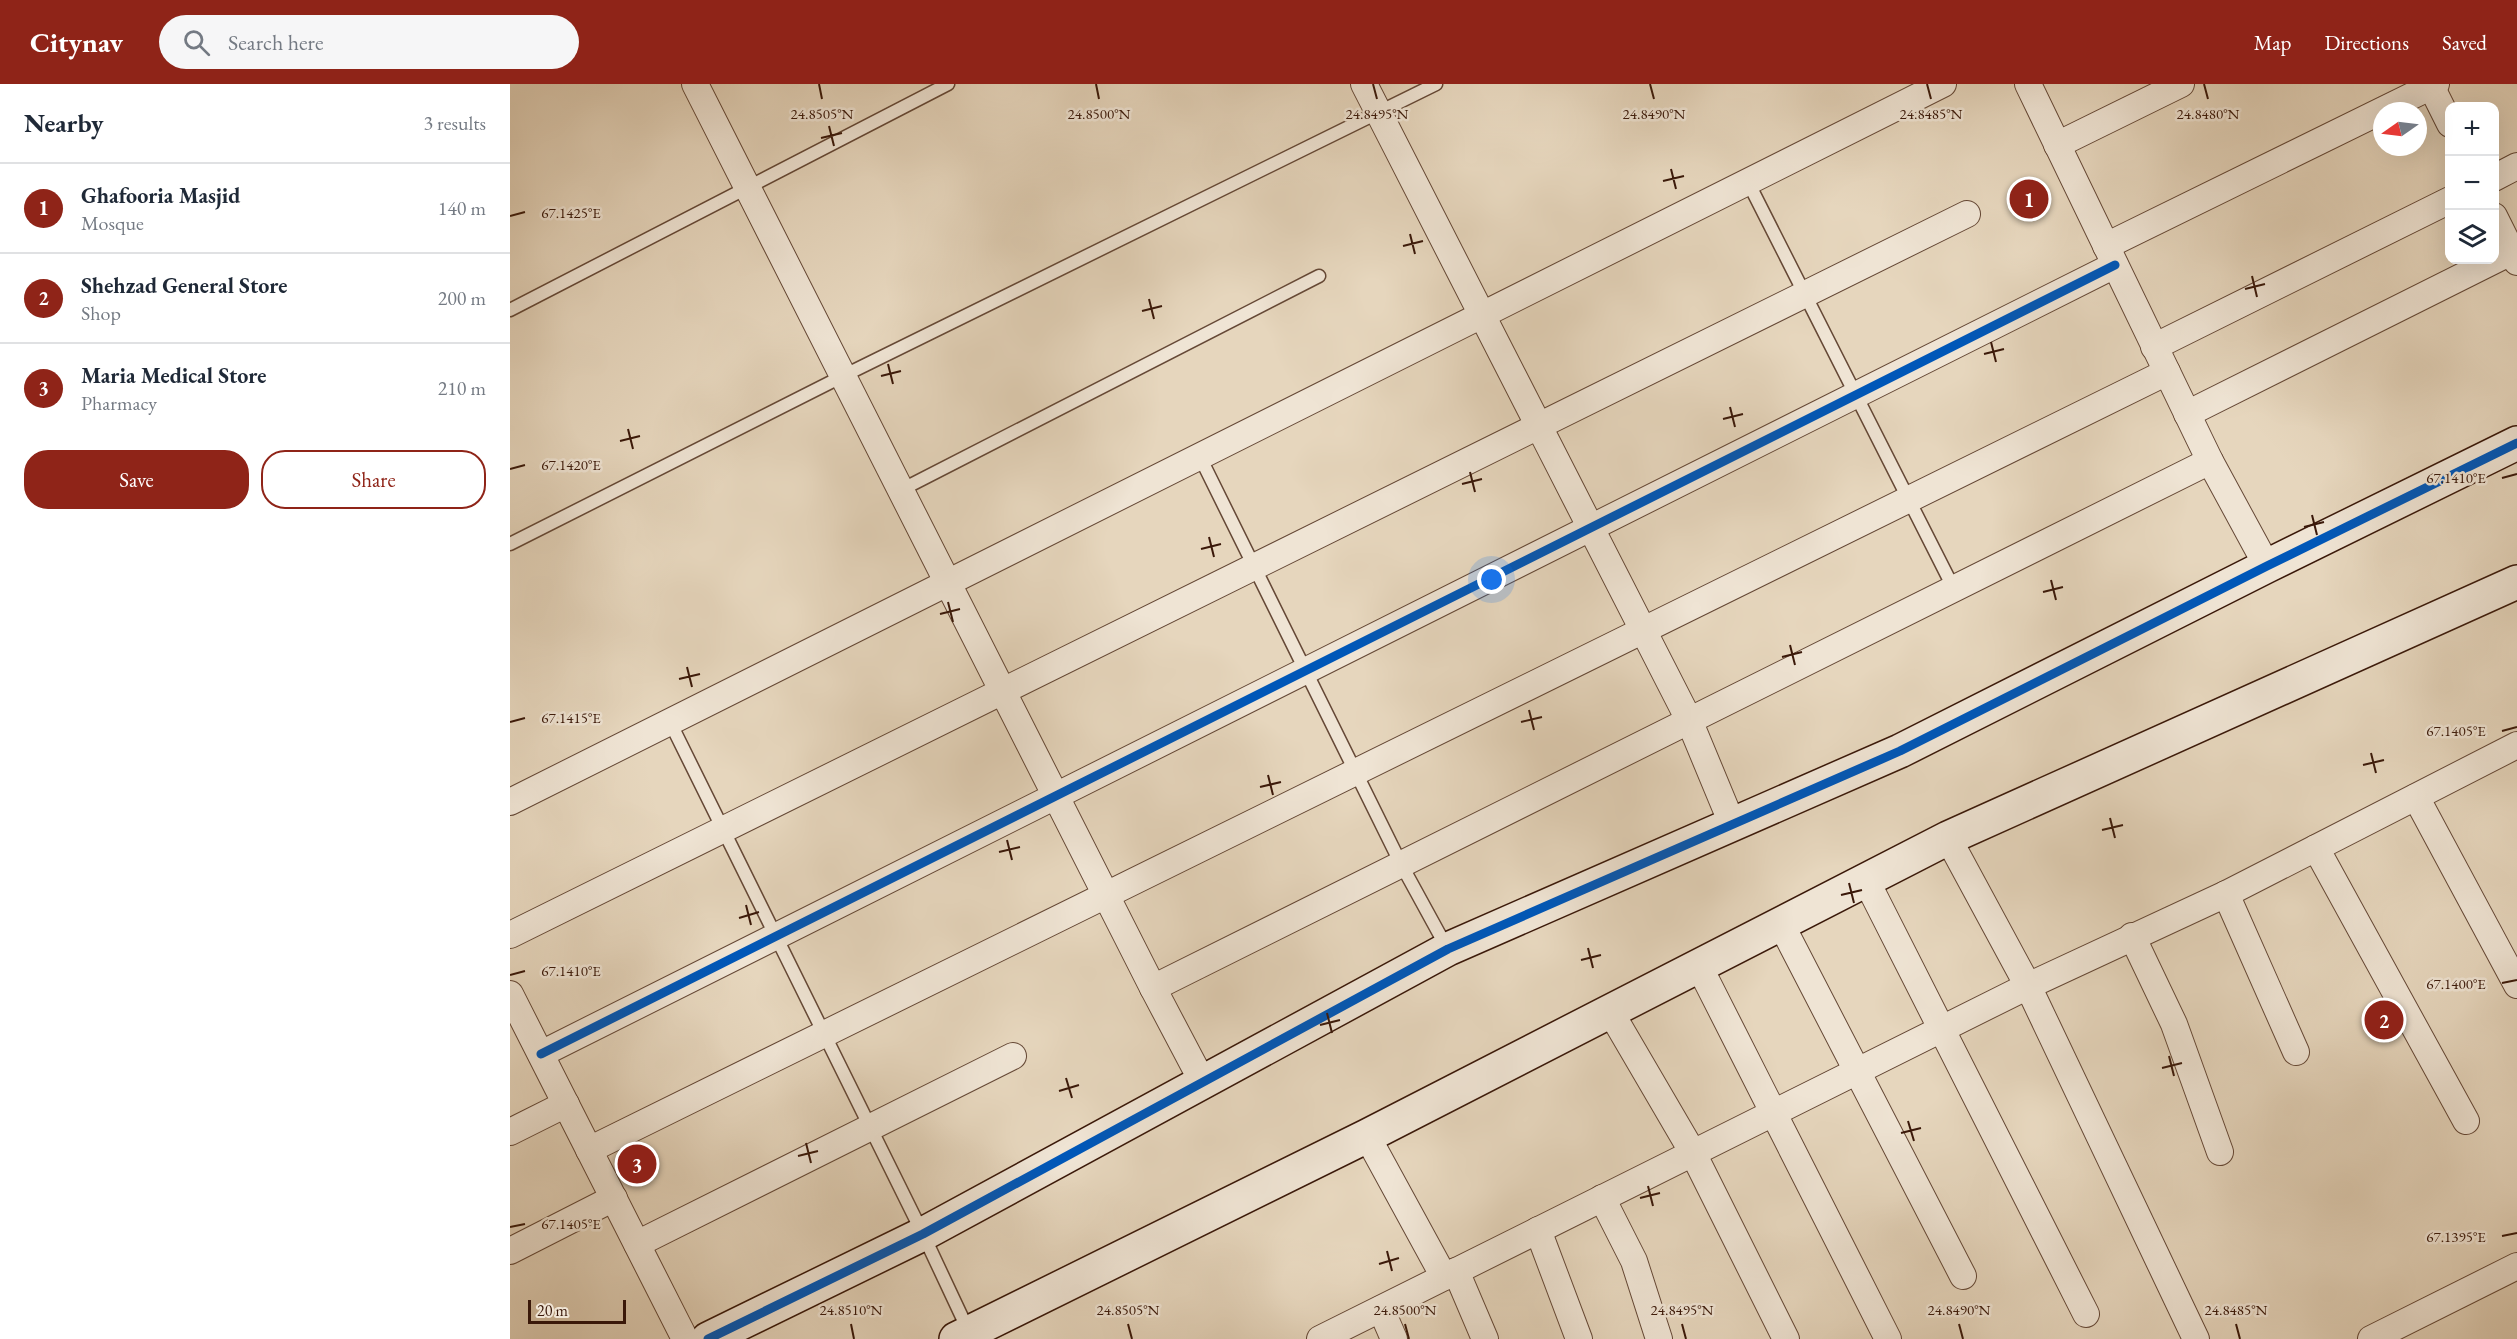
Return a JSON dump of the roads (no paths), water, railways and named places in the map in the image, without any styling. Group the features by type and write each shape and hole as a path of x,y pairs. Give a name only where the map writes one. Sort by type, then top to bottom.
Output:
{"street":[{"path":"695,84 1202,1081"},
{"path":"1364,84 1689,720 1734,826"},
{"path":"510,802 1942,84"},
{"path":"2028,84 2210,461 2267,566"},
{"path":"2057,145 2181,84"},
{"path":"541,1054 1856,395 2111,255 2432,85 2445,113"},
{"path":"2499,175 2517,166"},
{"path":"2154,347 2445,202"},
{"path":"510,935 1967,214"},
{"path":"2187,414 2515,254 2499,225"},
{"path":"589,1150 2167,372"},
{"path":"708,1339 923,1234 1448,949 1734,826 1900,751 2267,566 2517,444"},
{"path":"1153,988 2210,461"},
{"path":"962,1336 1367,1136 1948,838 2517,582"},
{"path":"1320,1339 2028,986 2226,894 2517,745"},
{"path":"2416,797 2517,985"},
{"path":"1948,838 2028,986 2196,1339"},
{"path":"2316,848 2466,1121"},
{"path":"1866,880 2086,1314"},
{"path":"2226,894 2296,1052"},
{"path":"1781,924 1963,1276"},
{"path":"2132,936 2174,1024 2220,1152"},
{"path":"1699,966 1888,1339"},
{"path":"512,1004 541,1054 685,1339"},
{"path":"1610,1011 1693,1153 1786,1339"},
{"path":"637,1244 1013,1056"},
{"path":"510,1132 566,1104"},
{"path":"1367,1136 1450,1274 1485,1339"},
{"path":"510,1251 614,1197"},
{"path":"1602,1198 1634,1261 1659,1339"},
{"path":"1538,1230 1579,1339"},
{"path":"2371,1339 2517,1266"},
{"path":"1381,1309 1394,1339"}],"lane":[{"path":"510,310 948,84"},
{"path":"510,544 843,376 1436,84"},
{"path":"1748,182 1954,589"},
{"path":"901,490 1319,276"},
{"path":"1200,457 1401,864 1448,949"},
{"path":"670,722 923,1234 962,1336"}],"place":[{"name":"Ghafooria Masjid","path":"2029,199"},
{"name":"Shehzad General Store","path":"2384,1020"},
{"name":"Maria Medical Store","path":"637,1164"}]}
